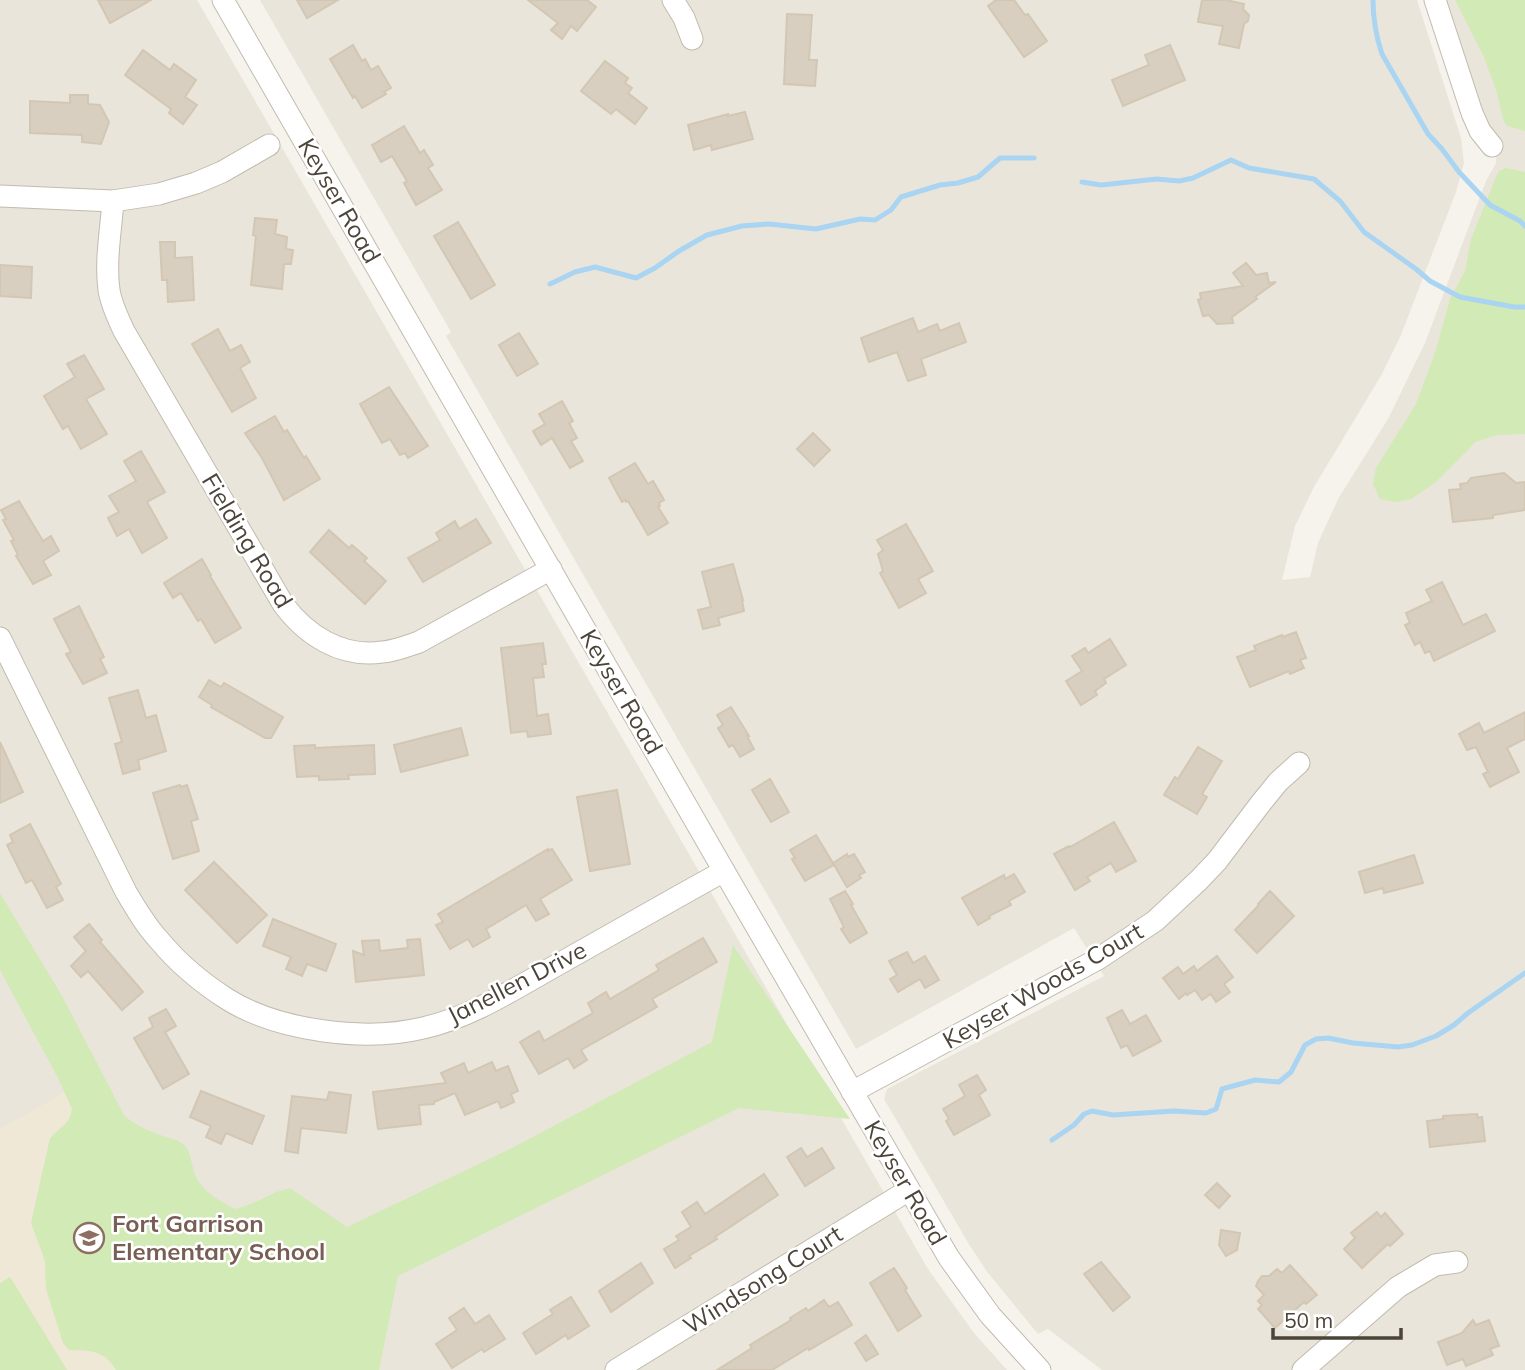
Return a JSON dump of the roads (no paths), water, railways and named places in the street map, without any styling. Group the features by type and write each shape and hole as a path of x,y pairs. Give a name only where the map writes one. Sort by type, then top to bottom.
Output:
{"street":[{"name":"Keyser Road","path":"223,0 949,1258 970,1289 1040,1370"},
{"path":"673,0 692,39"},
{"path":"1435,0 1472,113 1480,131 1492,146"},
{"path":"0,196 113,201 159,194 197,183 222,172 269,145"},
{"name":"Fielding Road","path":"113,201 108,270 114,310 282,604 305,629 348,650 380,653 398,649 419,642 551,569"},
{"name":"Janellen Drive","path":"0,638 126,892 144,922 159,941 202,981 229,1000 287,1023 349,1034 387,1033 446,1021 493,1001 724,871"},
{"name":"Keyser Woods Court","path":"852,1092 1098,959 1155,921 1217,861 1278,782 1300,762"},
{"name":"Windsong Court","path":"616,1370 909,1190"},
{"path":"1303,1370 1398,1287 1435,1265 1457,1262"}],"waterway":[{"path":"1373,0 1375,27 1382,54 1428,134 1490,205 1525,226"},
{"path":"550,284 575,272 595,267 636,278 707,235 742,226 769,224 816,229 860,219 875,220 891,210 901,197 978,177 1000,158 1034,158"},
{"path":"1082,182 1101,185 1157,179 1179,181 1193,178 1231,160 1249,168 1314,179 1340,201 1364,232 1430,281 1460,297 1525,307"},
{"path":"1052,1140 1074,1125 1084,1114 1092,1111 1113,1115 1174,1111 1206,1113 1216,1109 1222,1089 1255,1080 1279,1082 1291,1072 1305,1045 1316,1039 1328,1038 1398,1047 1412,1045 1436,1036 1454,1025 1525,973"}],"place":[{"name":"Fort Garrison Elementary School","path":"89,1238"}]}
